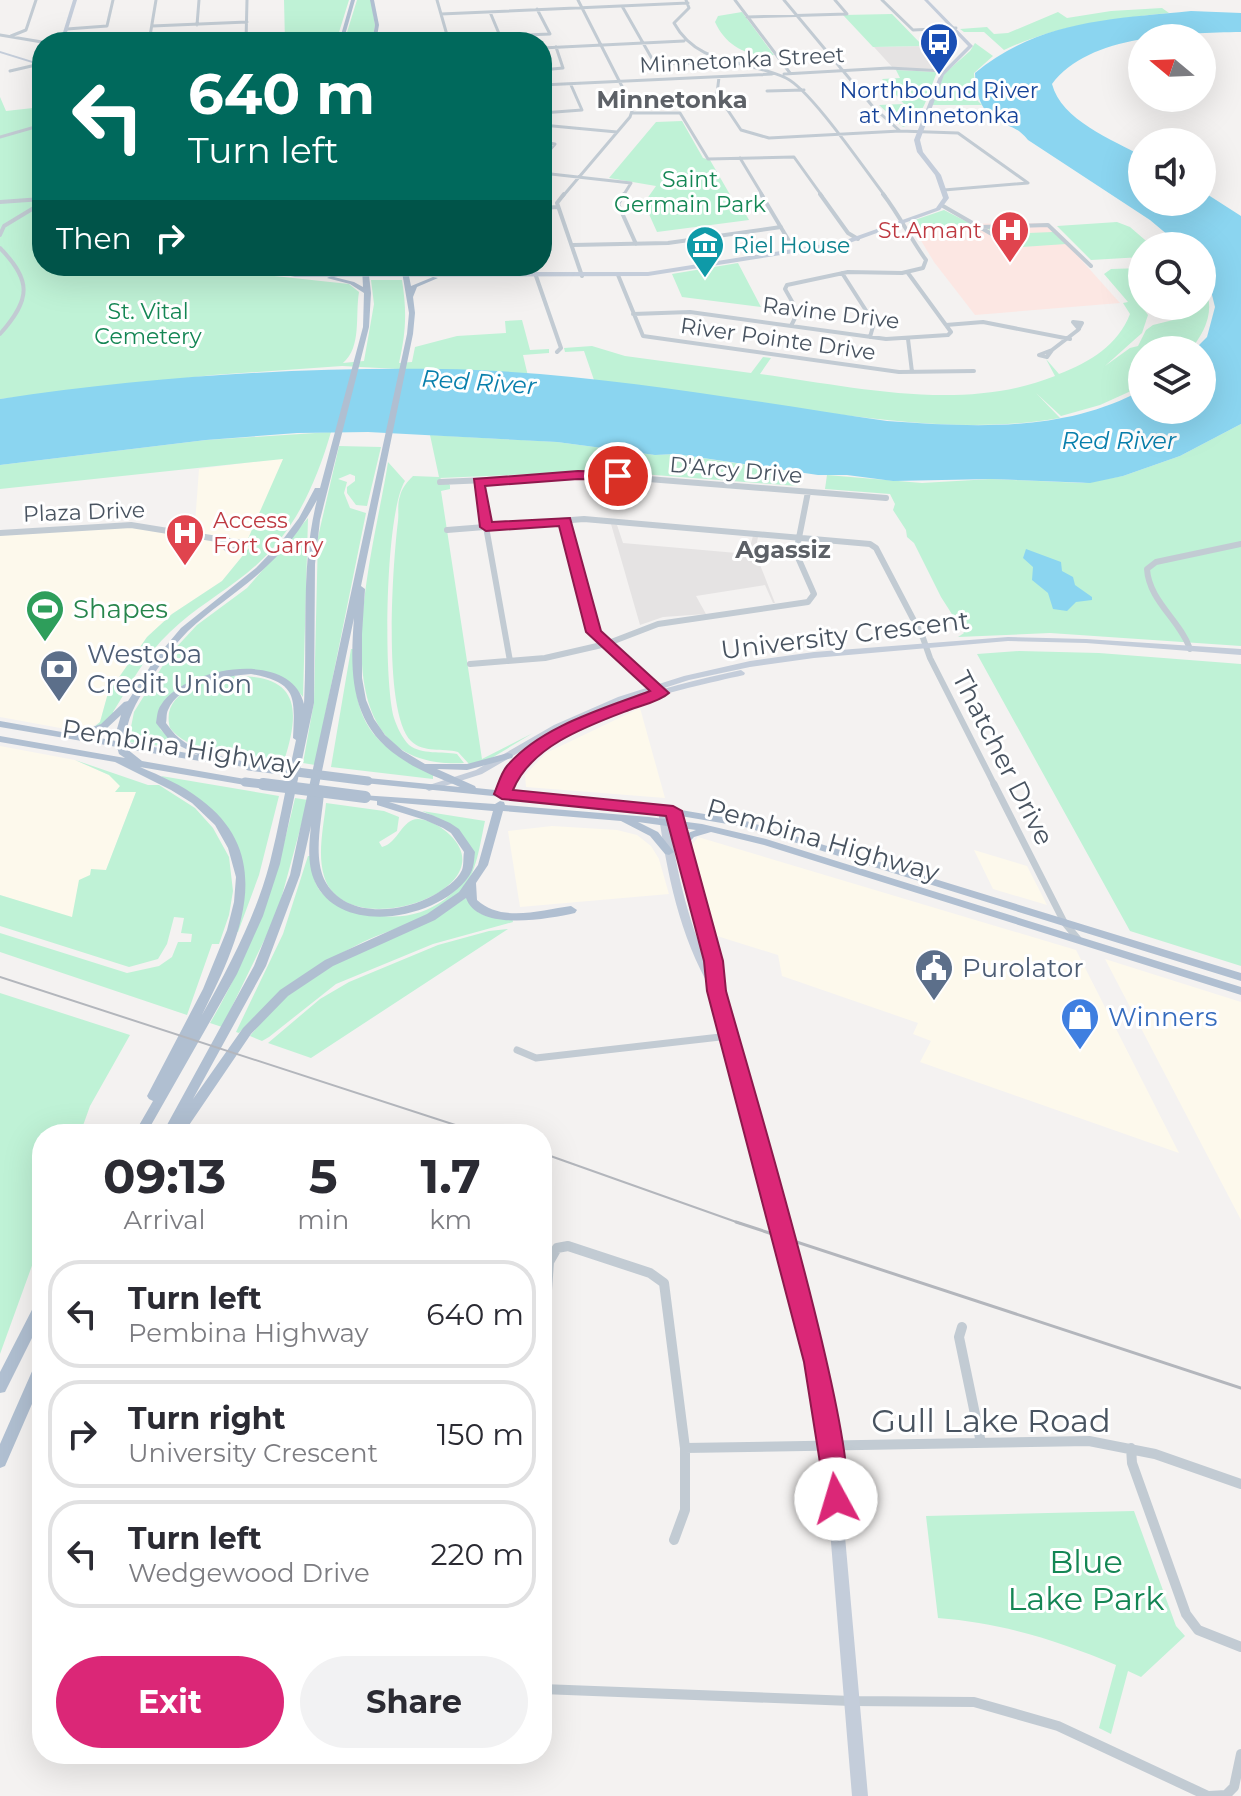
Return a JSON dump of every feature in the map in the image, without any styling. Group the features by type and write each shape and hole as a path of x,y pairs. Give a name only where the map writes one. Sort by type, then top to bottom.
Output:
{"main road":[{"path":"344,32 353,0"},
{"path":"372,0 376,32"},
{"path":"329,277 352,283 368,293"},
{"path":"144,1124 223,990 252,928 275,864 299,758 311,681 313,542 331,460 362,347 368,293 366,277"},
{"path":"174,1124 246,994 270,944 301,854 408,347 412,322 406,277"},
{"path":"410,297 414,286 435,277"},
{"path":"143,766 126,755 121,745 124,720 138,694 175,640 257,572 287,540 310,508 331,460"},
{"path":"363,549 357,653 361,704 381,738 400,754 481,792"},
{"path":"249,766 172,738 164,728 162,719 169,701 188,685 222,674 252,672 277,678 292,688 299,700 299,758"},
{"path":"70,736 104,726 138,694"},
{"name":"Pembina Highway","path":"0,724 249,766 502,794 767,829 1241,977"},
{"name":"Pembina Highway","path":"0,739 143,766 365,797 614,817 669,816 766,842 1241,991"},
{"path":"321,755 316,862 319,881 326,892 347,907 387,913 423,907 453,889 469,863 465,844 459,835 433,819 365,797"},
{"path":"421,765 467,767 508,756"},
{"path":"119,761 182,792 206,809 234,848 241,879 236,914 221,957 143,1124"},
{"path":"430,804 457,800 481,801 502,794"},
{"path":"183,1124 247,1031 284,993 329,963 441,912 472,884 483,865 502,794"},
{"path":"491,835 521,811"},
{"path":"614,817 654,834 669,852"},
{"path":"681,845 690,835 712,829"},
{"path":"472,884 471,901 492,915 571,910"},
{"path":"0,1387 32,1324"},
{"path":"0,1461 32,1387"}],"street":[{"path":"11,36 26,30 36,0"},
{"path":"66,32 75,0"},
{"path":"67,29 107,26 113,0"},
{"path":"151,32 156,0"},
{"path":"197,25 199,0"},
{"path":"246,32 247,0"},
{"path":"437,0 446,32"},
{"path":"578,0 631,104 632,113 559,198 558,207 582,276"},
{"path":"735,0 790,73"},
{"path":"784,0 874,108 900,131"},
{"path":"747,17 847,14 835,0"},
{"path":"882,0 913,30 956,28"},
{"path":"316,276 648,274 858,239 943,206 946,201 944,190 938,175 918,147 918,133 944,71 971,47 969,40 926,0"},
{"path":"441,14 687,1 687,12 674,23 684,41 699,52 779,74 804,90 904,221 926,262 923,268 908,273 842,273 785,286 798,312 791,326"},
{"path":"622,6 657,65 706,63 720,58"},
{"path":"537,9 549,32"},
{"path":"490,12 498,32"},
{"path":"152,26 247,22"},
{"path":"0,35 32,40"},
{"path":"552,47 684,41"},
{"path":"552,69 563,68 556,47"},
{"path":"0,52 32,62"},
{"path":"10,71 32,67"},
{"name":"Minnetonka Street","path":"552,85 910,68 944,71"},
{"path":"719,77 717,94 743,132 769,138 900,131 958,133 1027,184 944,190"},
{"path":"552,112 582,110 571,85"},
{"path":"767,91 804,90"},
{"path":"632,113 678,112 708,159 794,157 848,233 858,239"},
{"path":"926,113 944,115"},
{"path":"552,126 617,132"},
{"path":"0,137 32,128"},
{"path":"740,158 795,251"},
{"path":"993,167 1004,166"},
{"path":"552,173 632,183 618,204 636,244"},
{"path":"0,202 32,201"},
{"path":"943,206 995,237"},
{"path":"552,207 558,207"},
{"path":"0,235 2,227 32,208"},
{"path":"980,227 1048,225 1091,266"},
{"path":"573,245 668,243 781,227"},
{"path":"0,248 22,273 23,290 20,307 0,334"},
{"path":"842,273 874,323 870,337"},
{"name":"Ravine Drive","path":"633,314 690,312 870,337 908,339 948,335 951,332 908,273"},
{"name":"River Pointe Drive","path":"618,275 641,334 647,337 912,372 974,371"},
{"path":"536,276 561,348 557,352"},
{"path":"946,325 983,322 1070,339"},
{"path":"1052,350 1079,329"},
{"path":"908,339 912,372"},
{"name":"D'Arcy Drive","path":"440,482 598,475 886,498"},
{"path":"478,482 510,661"},
{"path":"470,664 545,658 606,644 672,621 808,602 814,594 797,558 808,492"},
{"name":"Thatcher Drive","path":"447,530 611,520 862,542 876,548 1064,922 1078,939"},
{"path":"565,521 591,626 606,644 658,690"},
{"name":"Plaza Drive","path":"0,533 131,525 216,539"},
{"path":"1190,649 1182,628 1149,585 1147,569 1156,562 1241,544"},
{"name":"University Crescent","path":"429,788 479,772 571,720 658,690 761,668 927,648 1042,639 1241,652"},
{"name":"University Crescent","path":"927,648 1052,645 1241,659"},
{"name":"University Crescent","path":"502,794 513,770 543,744 658,690"},
{"path":"669,816 681,845 713,961 717,991 815,1362 830,1446 860,1796"},
{"path":"669,816 669,852 692,938 708,978 717,991"},
{"path":"517,1050 536,1058 729,1036"},
{"path":"552,1257 557,1248 568,1246 656,1276 665,1287 685,1448 685,1510 674,1540"},
{"path":"962,1327 959,1337 981,1443"},
{"name":"Gull Lake Road","path":"685,1448 1089,1441 1131,1448 1241,1484"},
{"path":"1131,1448 1132,1463 1186,1614 1198,1630 1241,1647"},
{"path":"552,1689 851,1701 974,1702 1058,1726 1208,1796 1226,1795 1234,1787 1241,1754"}],"shaded area":[{"path":"925,46 946,65 943,70 893,68 874,47"},
{"name":"St.Amant","path":"1048,223 1120,303 975,315 934,262 911,224"},
{"path":"284,458 249,548 222,581 172,614 147,637 108,693 100,722 89,728 71,730 0,717 0,533 113,525 186,533 195,524 199,469"},
{"path":"611,524 617,525 623,543 748,554 753,536 758,537 755,552 775,603 765,585 696,596 706,614 663,617 640,625"},
{"path":"640,708 665,798 526,787 525,775 546,753"},
{"path":"0,746 75,760 111,776 121,786 116,791 136,792 106,870 79,881 73,918 0,895"},
{"path":"552,826 617,830 637,835 651,846 659,859 669,894 520,907 508,831"},
{"path":"698,837 1076,950 1179,1153 920,1062 931,1041 913,1034 918,1023 782,976 778,955 717,936 692,845"},
{"path":"974,850 1027,866 1047,905 993,889"},
{"path":"1105,959 1241,1002 1241,1220"}],"green space":[{"path":"284,0 349,0 339,32 285,32"},
{"path":"357,0 371,0 374,32 347,32"},
{"path":"1162,8 1169,13 1064,29 1004,50 984,32 964,32 960,29 987,27 994,34 1008,33 1058,12 1067,18"},
{"path":"742,12 774,55 746,52 725,38 715,22 718,16"},
{"path":"892,14 923,46 873,47 843,15"},
{"path":"975,43 993,56 974,73 976,99 982,105 932,105 944,74"},
{"path":"896,70 937,72 916,119 903,127 879,105 904,104 882,79 900,78"},
{"name":"St. Vital Cemetery","path":"0,97 6,111 32,108 32,276 274,276 349,284 359,292 357,330 353,348 343,363 364,361 374,304 371,280 402,280 405,322 399,363 412,362 415,347 457,336 506,333 505,321 522,320 530,350 549,349 549,353 523,355 528,376 342,366 213,375 0,399"},
{"name":"Saint Germain Park","path":"682,121 703,158 710,160 740,212 745,213 749,220 657,232 644,203 656,186 609,178 656,122"},
{"path":"944,210 977,227 925,229 928,235 912,236 909,222"},
{"path":"1117,222 1136,232 1128,232 1128,258 1091,260 1057,226"},
{"path":"986,228 997,228 1000,234 1053,232 1066,244 1022,247"},
{"path":"738,263 761,307 682,297 672,274"},
{"path":"1128,268 1128,302 1104,274 1111,269"},
{"path":"1128,318 1146,320 1142,333 1128,336 1128,345 1105,366 1128,349 1128,392 1100,405 1061,416 1036,393 1060,418 996,425 901,421 598,382 594,380 584,351 565,352 564,348 592,346 625,356 751,373 763,357 771,358 760,374 871,390 946,395 1020,387 1055,376 1046,359 1059,374 1102,351"},
{"path":"1173,320 1207,320 1199,336 1143,336 1153,325"},
{"path":"1241,424 1241,646 1050,633 958,637 964,633 941,597 914,543 907,537 893,510 895,504 890,494 825,489 827,475 922,483 991,479 1083,483 1123,476 1180,456"},
{"path":"331,432 300,510 277,544 247,573 161,641 139,670 114,714 105,723 93,728 100,722 108,693 147,637 172,614 222,581 249,548 247,541 283,459 0,489 0,465 206,440"},
{"path":"430,435 557,442 655,455 676,454 799,473 797,486 603,471 440,478 450,485 450,489 441,491 482,759 533,733 490,759 469,764 458,752 427,749 411,741 402,725 396,700 392,635 399,502 403,488 413,476 439,477"},
{"path":"339,446 381,447 367,506 356,505 347,493 347,487 355,481 355,476 350,474 338,479 347,482 344,493 350,508 366,513 315,765 303,763 314,702 318,537"},
{"path":"388,462 405,481 393,526 388,597 388,669 394,718 409,745 426,751 457,754 464,763 415,756 384,733 367,696 362,651 364,601"},
{"path":"308,518 303,697 290,684 253,672 211,675 191,682 162,705 160,729 178,746 128,742 134,712 170,654 197,625 247,588"},
{"path":"351,649 354,649 357,695 369,727 393,752 433,774 433,779 331,767"},
{"path":"1019,651 1099,653 1241,664 1241,966 1130,931 977,654"},
{"path":"231,676 270,681 282,687 289,697 293,724 284,761 207,750 180,738 170,728 169,716 178,697 198,685"},
{"path":"75,760 148,785 159,785 195,808 213,828 229,857 233,891 229,915 219,944 212,944 187,1015 0,952 0,933 127,973 159,966 172,957 178,942 191,942 192,934 181,933 184,918 174,917 167,944 158,959 129,967 0,926 0,895 72,917 79,880 90,875 91,869 106,870 136,792 115,792 120,786 109,775"},
{"path":"161,776 279,796 259,875 238,932 235,932 244,894 229,833"},
{"path":"295,798 308,800 277,914 222,1027 210,1023 262,914"},
{"path":"326,803 384,811 399,817 397,831 379,842 382,847 413,820 422,819 436,824 450,835 462,856 458,875 441,891 416,903 388,909 360,907 338,897 324,876 322,867"},
{"path":"422,811 485,821 474,867 461,891 428,915 329,960 281,993 239,1033 236,1032 283,934 308,856 312,856 314,879 324,895 337,903 379,915 398,916 427,909 452,893 461,883 472,856 438,818"},
{"path":"467,897 480,913 512,918 513,922 433,944 336,984 269,1037 262,1041 250,1036 281,1002 318,973 431,919"},
{"path":"534,926 508,929 311,1058 268,1043 320,999 349,982 438,945 489,931"},
{"path":"0,993 130,1035 90,1106 84,1124 32,1124 32,1266 0,1354"},
{"name":"Blue Lake Park","path":"1134,1511 1176,1626 1185,1636 1141,1677 1128,1671 1111,1734 1099,1728 1116,1665 1029,1634 938,1618 926,1516"}],"water":[{"name":"Red River","path":"1191,11 1241,13 1241,32 1216,33 1216,24 1128,24 1128,43 1089,55 1068,67 1052,84 1057,97 1077,118 1128,149 1128,206 1019,131 988,114 980,102 975,73 999,55 1025,42 1051,32 1105,20"},
{"name":"Red River","path":"1216,200 1241,216 1241,424 1180,456 1123,476 1090,483 991,479 893,481 818,475 676,454 655,455 557,442 368,432 297,433 206,440 0,465 0,399 165,379 331,370 441,369 552,375 665,388 887,421 952,425 1049,420 1081,414 1128,397 1128,424 1216,424 1216,336 1207,336 1212,320 1216,320 1216,232 1164,232 1144,216 1216,216"},
{"path":"1026,549 1061,562 1062,571 1073,577 1075,585 1092,600 1076,602 1067,611 1053,609 1048,593 1032,580 1033,567 1023,558"}],"railway":[{"path":"0,977 452,1124"},
{"path":"552,1157 741,1224"},
{"path":"736,1222 741,1224"},
{"path":"741,1224 1241,1388"}],"place":[{"name":"Northbound River at Minnetonka","path":"939,76"},
{"name":"St.Amant","path":"1010,264"},
{"name":"Riel House","path":"705,279"},
{"name":"Access Fort Garry","path":"185,567"},
{"name":"Shapes","path":"45,643"},
{"name":"Westoba Credit Union","path":"59,703"},
{"name":"Purolator","path":"934,1002"},
{"name":"Winners","path":"1080,1051"}],"district":[{"name":"Minnetonka","path":"672,99"},
{"name":"Agassiz","path":"783,549"}],"route":[{"path":"618,476 578,475 478,482 486,527 565,521 594,632 661,693 619,707 543,744 513,770 502,794 673,811 815,1362 836,1499"}]}
